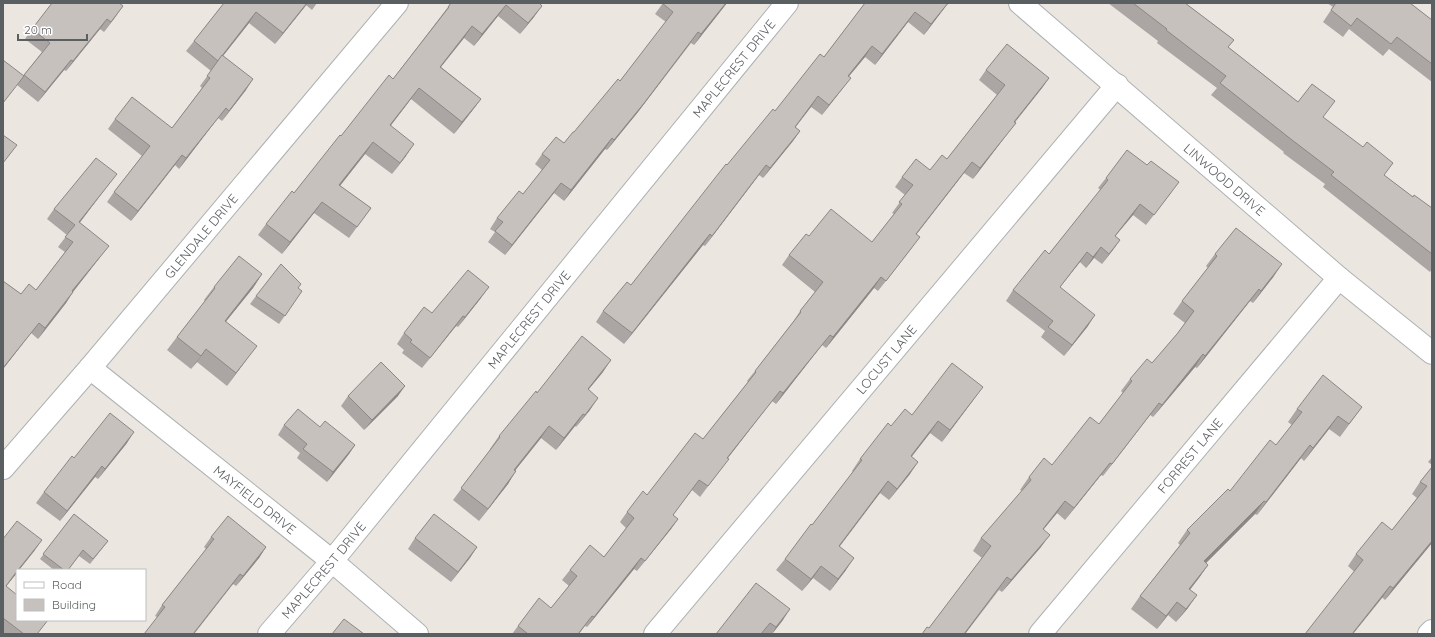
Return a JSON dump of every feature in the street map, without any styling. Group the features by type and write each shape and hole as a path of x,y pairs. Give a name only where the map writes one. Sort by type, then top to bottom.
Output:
{"street":[{"name":"GLENDALE DRIVE","path":"3,468 90,368 397,3"},
{"name":"MAPLECREST DRIVE","path":"269,634 332,561 787,3"},
{"name":"LINWOOD DRIVE","path":"1020,3 1117,85 1339,278 1432,353"},
{"name":"LOCUST LANE","path":"655,634 1117,85"},
{"name":"FORREST LANE","path":"1040,634 1339,278"},
{"name":"MAYFIELD DRIVE","path":"90,368 332,561 417,634"},
{"path":"1429,634 1432,631"}],"building":[{"path":"52,3 119,3 123,6 111,22 107,19 73,61 71,60 45,92 24,75 50,43 32,29"},
{"path":"224,3 307,3 283,33 256,12 218,61 194,41"},
{"path":"451,3 540,3 542,6 528,23 506,5 482,34 472,26 440,67 481,99 462,122 419,88 390,125 414,144 400,163 373,142 339,185 371,208 357,227 322,202 290,242 266,224 292,191 294,193 389,75 393,79"},
{"path":"662,3 726,3 701,34 698,32 645,102 614,140 612,138 571,190 561,183 512,245 495,231 503,222 497,218 519,191 523,194 550,160 542,154 556,137 564,143 618,79 620,81 673,12"},
{"path":"865,3 948,3 931,24 915,12 882,54 872,46 848,76 851,78 829,105 818,96 795,127 800,131 770,168 766,165 712,236 710,234 632,333 603,311 627,282 631,285 726,164 727,165 773,109 775,111 820,54 824,57"},
{"path":"1133,3 1185,3 1234,40 1228,47 1298,102 1312,84 1335,101 1323,117 1363,147 1367,142 1393,163 1384,175 1413,197 1414,195 1432,208 1432,254 1331,175 1334,172 1220,83 1226,76"},
{"path":"1336,3 1410,3 1432,20 1432,64 1397,37 1391,44 1357,18 1351,26 1331,10"},
{"path":"1007,44 1049,78 980,168 972,162 916,234 920,237 886,281 881,277 833,337 830,335 783,393 780,391 727,458 729,459 708,486 699,480 673,515 678,519 645,561 641,558 594,617 592,616 578,634 528,634 518,626 539,598 551,608 577,576 570,570 590,545 604,557 634,518 627,512 643,491 647,495 695,433 703,439 801,312 800,311 823,282 789,255 806,234 809,236 831,209 872,242 902,204 899,202 913,185 902,177 916,159 930,170 942,155 947,159 1005,85 986,70"},
{"path":"222,55 253,79 229,111 226,108 186,158 182,155 138,211 114,192 150,146 115,119 132,97 172,128 210,78 207,76"},
{"path":"3,60 24,76 3,103"},
{"path":"3,135 17,145 3,163"},
{"path":"1127,150 1147,165 1151,161 1179,182 1154,215 1140,204 1115,236 1120,240 1109,254 1101,247 1093,257 1087,252 1060,287 1095,315 1072,345 1048,327 1053,321 1013,290 1045,250 1049,254 1108,180 1106,178"},
{"path":"96,158 117,174 79,222 109,246 72,291 73,292 45,328 39,323 3,368 3,281 21,294 29,284 36,290 73,242 65,237 75,225 54,209"},
{"path":"1236,228 1282,264 1261,291 1259,289 1205,356 1203,354 1162,405 1159,403 1112,464 1110,463 1074,508 1065,501 1043,529 1050,535 1011,580 1007,577 964,634 922,634 927,627 929,628 991,546 981,538 1031,480 1029,477 1044,458 1052,465 1090,417 1099,424 1132,381 1130,379 1147,359 1152,363 1177,334 1194,311 1182,301 1217,256 1215,254"},
{"path":"239,256 262,274 225,321 257,346 236,373 206,349 201,356 177,337"},
{"path":"281,264 301,284 298,288 302,291 285,316 256,296"},
{"path":"468,270 489,287 465,317 463,316 430,358 410,342 412,340 404,333 424,307 432,313"},
{"path":"582,336 611,360 588,389 598,398 564,438 549,426 514,470 516,471 488,509 461,488 500,437 499,436 536,391 537,393"},
{"path":"381,362 405,386 372,420 348,396"},
{"path":"952,363 983,387 950,430 938,421 911,456 918,462 897,489 888,481 839,546 854,558 838,579 821,566 811,579 785,559 862,460 860,459 888,423 891,426 905,409 912,415"},
{"path":"1323,375 1362,407 1349,424 1338,416 1313,448 1310,445 1266,502 1264,501 1204,561 1208,565 1189,589 1197,595 1186,609 1177,602 1166,616 1140,596 1190,533 1187,530 1228,489 1230,491 1270,440 1276,445 1302,412 1297,409"},
{"path":"298,409 320,427 325,421 355,445 333,472 303,449 307,444 284,425"},
{"path":"110,413 134,432 105,469 102,466 67,511 44,492 72,456 74,458"},
{"path":"1432,467 1432,541 1393,588 1390,586 1352,634 1305,634 1363,560 1356,554 1382,522 1392,530 1427,486 1420,482"},
{"path":"74,514 108,541 93,559 83,550 69,569 63,569 43,554"},
{"path":"434,514 477,547 458,572 415,538"},
{"path":"228,516 266,547 243,576 240,574 193,634 144,634 165,607 162,605 214,539 211,537"},
{"path":"17,521 42,540 19,569 16,569 16,572 6,586 16,594 16,621 47,621 37,634 24,634 3,618 3,539"},
{"path":"756,583 790,609 776,627 770,623 761,634 716,634"},
{"path":"344,619 364,634 332,634"}]}
